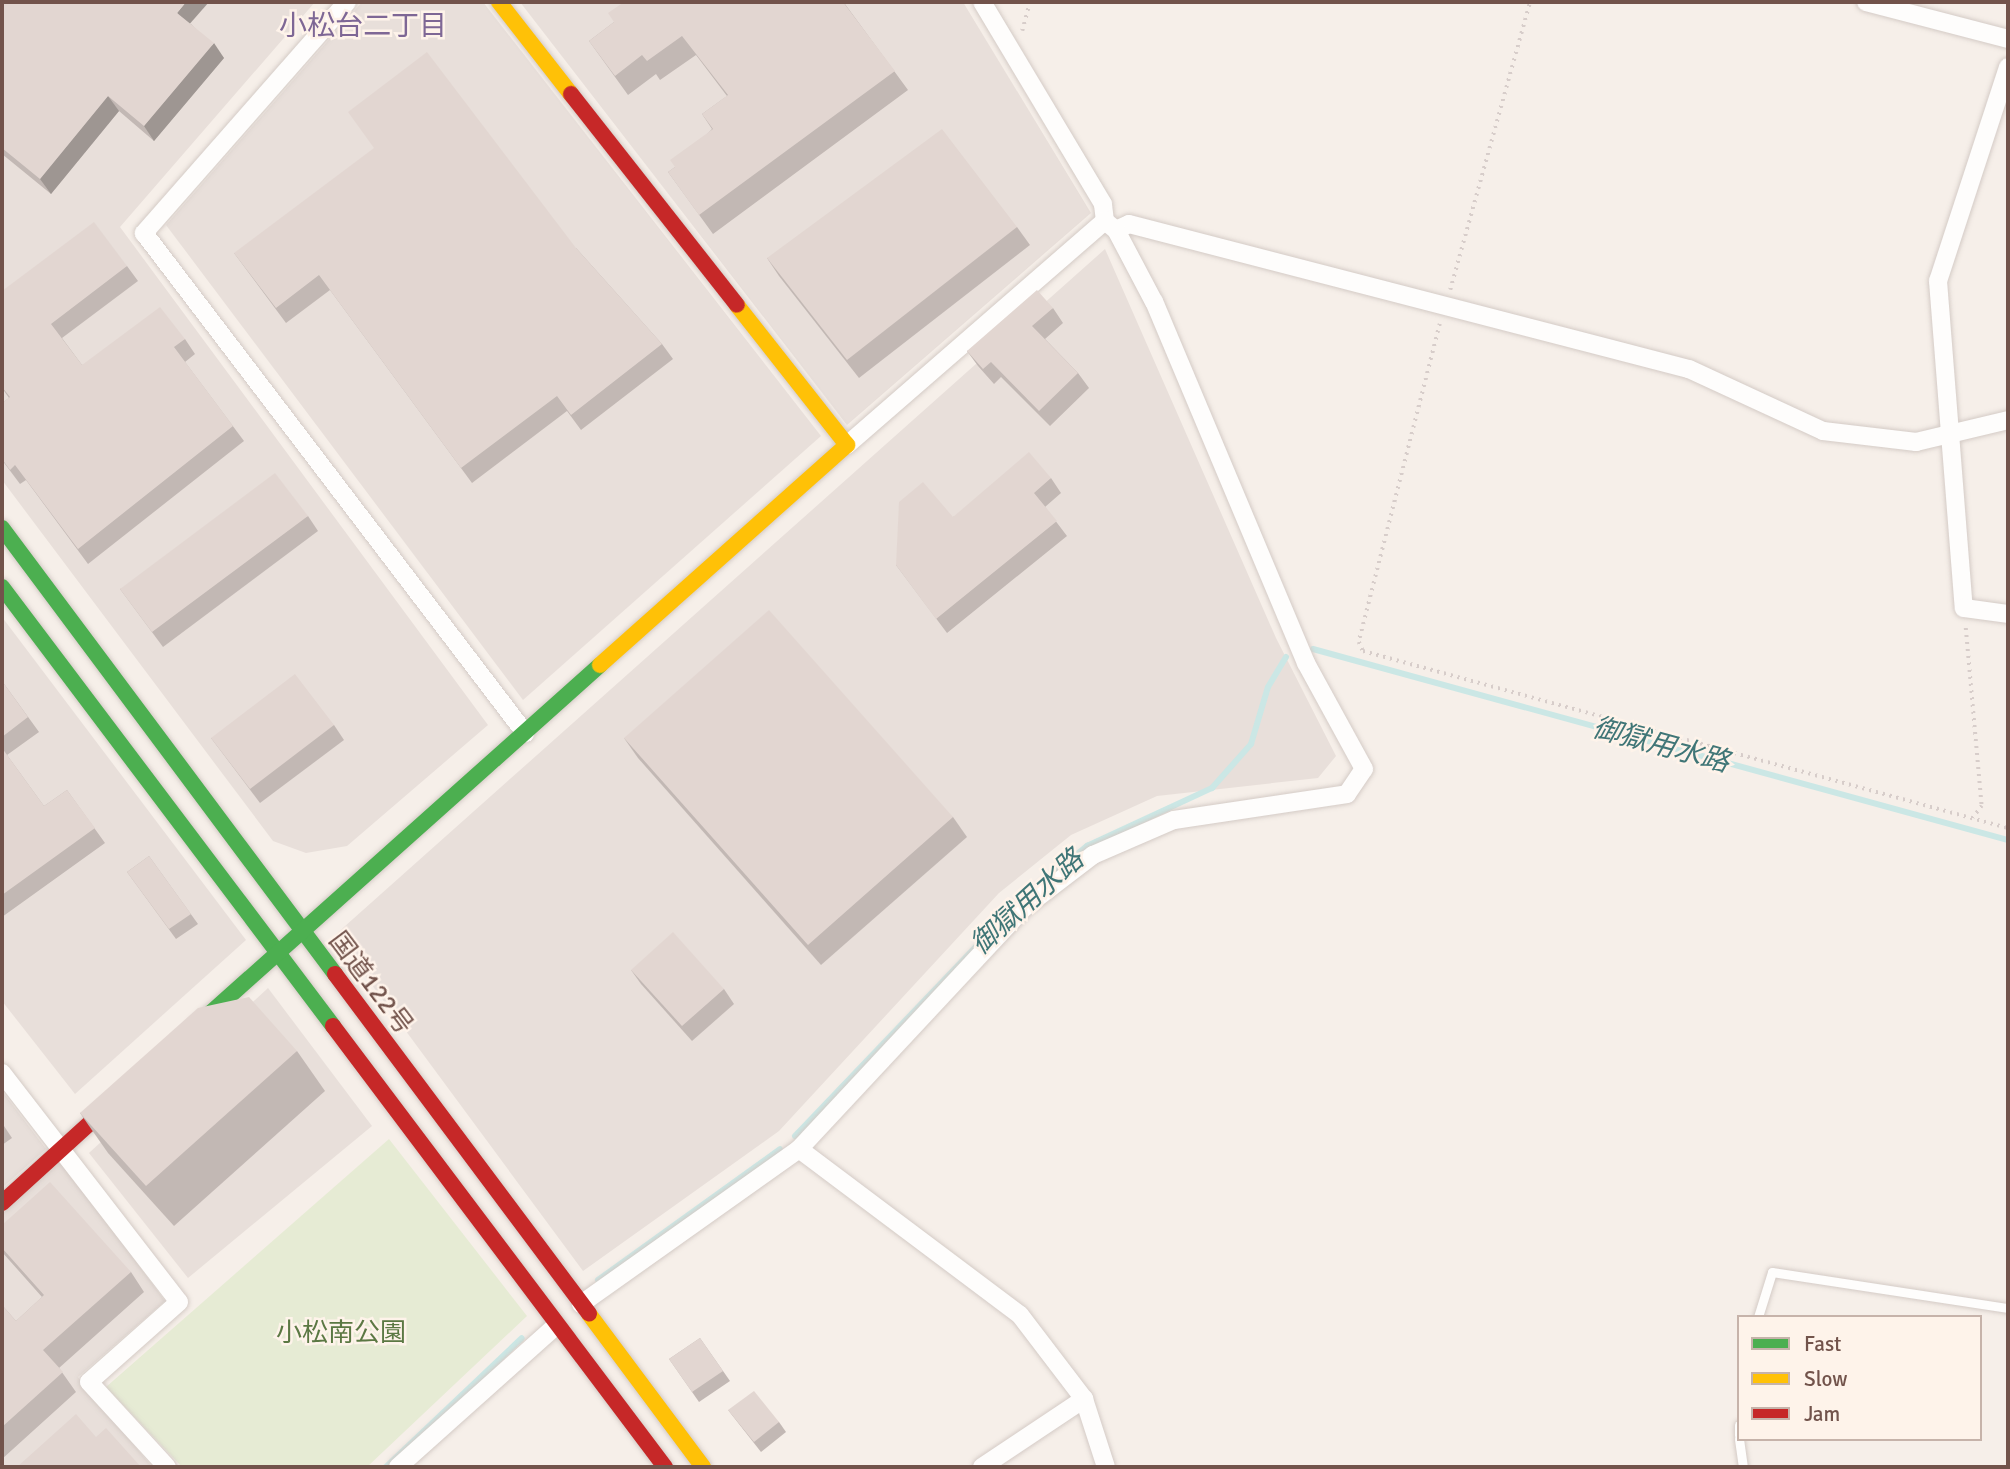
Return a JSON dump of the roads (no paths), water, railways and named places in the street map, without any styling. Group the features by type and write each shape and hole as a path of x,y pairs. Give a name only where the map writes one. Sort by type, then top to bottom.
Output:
{"main road":[{"path":"185,1036 299,931 526,733 847,444 499,2"},
{"name":"国道122号","path":"2,528 299,931 703,1467"},
{"name":"国道122号","path":"2,587 665,1467"},
{"path":"2,1203 123,1093"}],"street":[{"path":"347,2 144,233 526,733"},
{"path":"581,1304 799,1149 1025,907 1093,855 1174,820 1347,794 1364,769 1306,663 1154,302 1110,225 1103,204 982,2"},
{"path":"1866,2 2008,39"},
{"path":"2008,67 1938,281 1964,608 2008,614"},
{"path":"847,444 1110,225 1129,224 1689,369 1823,431 1916,442 2008,420"},
{"path":"2,1073 179,1302 89,1382 167,1467"},
{"path":"799,1149 1020,1315 1084,1399 1106,1467"},
{"path":"398,1467 557,1325"},
{"path":"982,1467 1084,1399"}],"lane":[{"path":"1759,1315 1772,1272 2008,1308"},
{"path":"1740,1441 1743,1467"}],"waterway":[{"name":"御獄用水路","path":"1313,649 2008,840"},
{"name":"御獄用水路","path":"1029,893 1087,846 1212,788 1251,744 1268,687 1286,657"},
{"name":"御獄用水路","path":"795,1136 992,930"},
{"name":"御獄用水路","path":"598,1280 780,1149"},
{"name":"御獄用水路","path":"386,1467 522,1338"}],"district":[{"name":"小松台二丁目","path":"363,26"}],"park label":[{"name":"小松南公園","path":"341,1334"}]}
